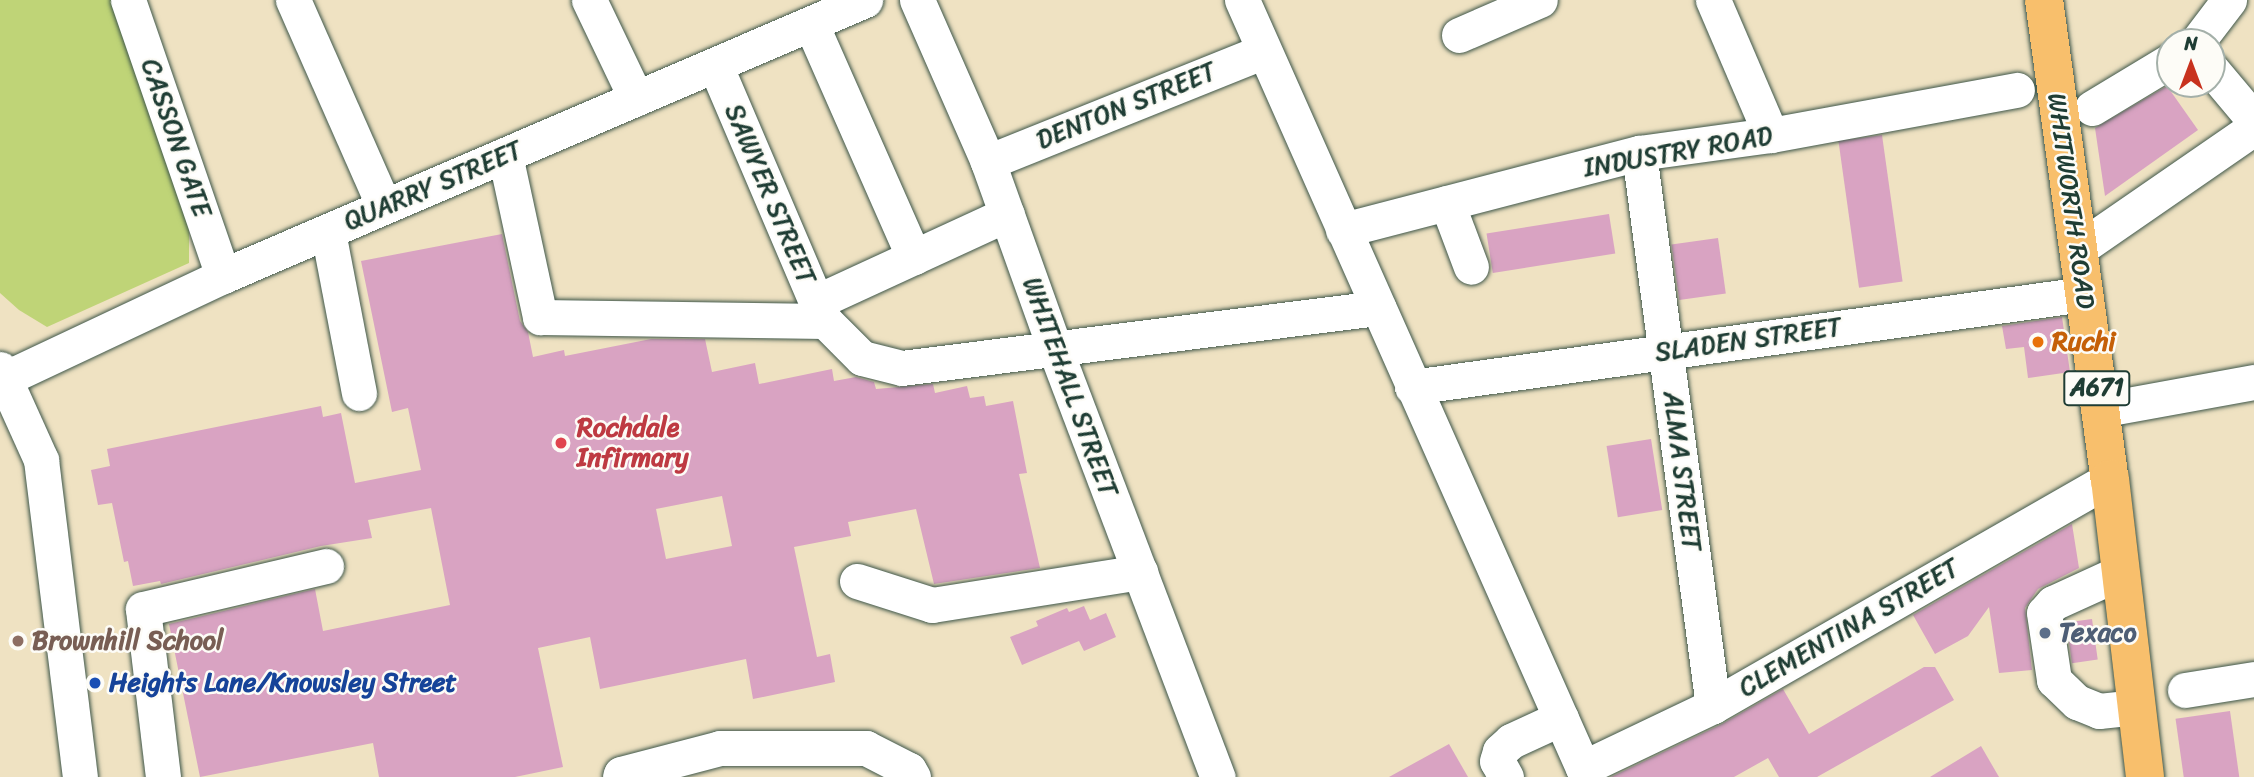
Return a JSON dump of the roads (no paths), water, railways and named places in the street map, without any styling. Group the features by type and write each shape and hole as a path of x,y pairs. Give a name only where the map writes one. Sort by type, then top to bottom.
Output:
{"main road":[{"name":"WHITWORTH ROAD","path":"2044,0 2110,479 2145,777"}],"street":[{"name":"CASSON GATE","path":"128,0 223,276"},
{"path":"293,0 384,206"},
{"path":"589,0 636,98"},
{"name":"QUARRY STREET","path":"2,374 384,206 636,98 716,67 865,0"},
{"name":"WHITEHALL STREET","path":"916,0 988,162 1055,349 1218,777"},
{"path":"1242,0 1560,718 1511,741 1500,751 1497,761 1506,777"},
{"path":"1459,35 1540,0"},
{"path":"1713,0 1771,135"},
{"path":"2208,28 2229,0"},
{"path":"811,24 914,257"},
{"name":"DENTON STREET","path":"988,162 1264,51"},
{"name":"SAWYER STREET","path":"716,67 821,311"},
{"path":"2092,108 2156,69"},
{"path":"2226,87 2254,120"},
{"name":"INDUSTRY ROAD","path":"1343,230 1639,153 1771,135 2017,90"},
{"path":"2077,250 2254,128"},
{"name":"ALMA STREET","path":"1639,153 1713,706"},
{"path":"505,155 540,317 821,311 914,257 1007,214"},
{"path":"1447,203 1471,267"},
{"path":"328,232 359,393"},
{"name":"SLADEN STREET","path":"1412,387 2084,294"},
{"path":"821,311 862,358 902,368 1378,308"},
{"path":"2,374 41,460 80,777"},
{"path":"2100,410 2254,382"},
{"name":"CLEMENTINA STREET","path":"1560,718 1583,768 1713,706 2110,479"},
{"path":"163,777 144,610 326,566"},
{"path":"857,582 932,605 1140,572"},
{"path":"2120,572 2053,603 2044,614 2054,680 2077,702 2099,711 2137,707"},
{"path":"2185,690 2254,679"},
{"path":"620,777 621,774 720,748 866,748 909,770 913,777"}],"place":[{"name":"Ruchi","path":"2038,342"},
{"name":"Rochdale Infirmary","path":"561,443"},
{"name":"Texaco","path":"2045,633"},
{"name":"Brownhill School","path":"18,641"},
{"name":"Heights Lane/Knowsley Street","path":"95,683"}]}
